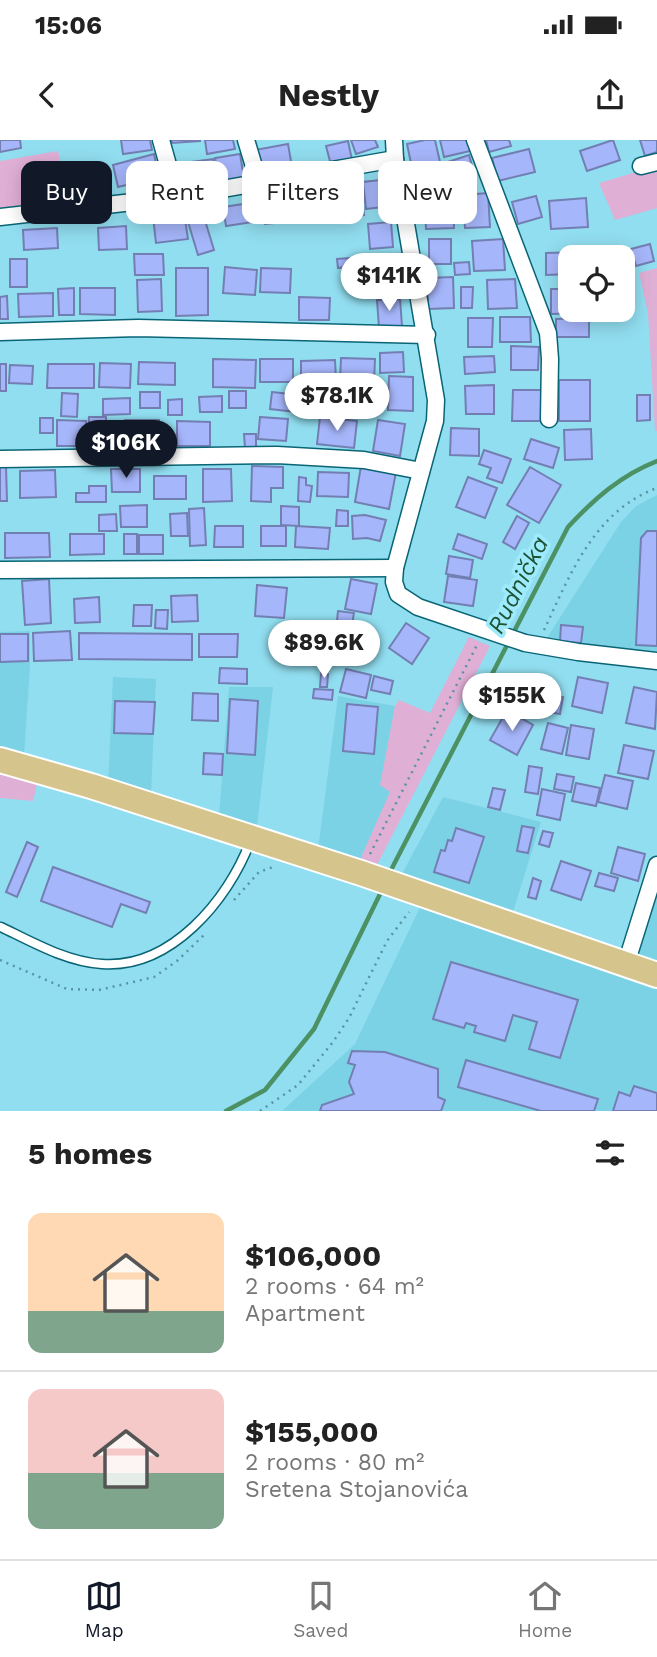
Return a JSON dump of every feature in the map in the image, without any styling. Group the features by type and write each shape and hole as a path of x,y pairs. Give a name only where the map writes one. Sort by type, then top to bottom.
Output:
{"main road":[{"path":"0,760 91,786 361,873 657,975"}],"street":[{"path":"161,140 167,161"},
{"path":"246,140 252,161"},
{"path":"394,140 436,400 435,421 395,568 395,588 406,602 531,644 657,661"},
{"path":"475,140 548,333 549,419"},
{"path":"364,164 395,159"},
{"path":"0,217 126,203"},
{"path":"0,331 138,328 427,335"},
{"path":"0,459 277,455 364,460 421,471"},
{"path":"0,570 395,568"},
{"path":"626,964 657,865"}],"lane":[{"path":"1,927 44,948 85,961 102,964 141,958 176,941 212,906 242,863 251,839"}],"path":[{"path":"53,163 58,195 39,198 34,166 53,163"},
{"path":"531,644 578,558 597,531 623,508 657,488"},
{"path":"361,873 491,631"},
{"path":"227,908 259,872 273,867"},
{"path":"260,1111 298,1084 333,1042 349,1018 387,941 416,892"},
{"path":"0,960 67,989 99,990 154,977 177,961 209,929"}],"shaded area":[{"path":"58,151 60,161 21,161 21,209 0,212 0,161"},
{"path":"657,166 657,208 615,220 599,183"},
{"path":"657,268 655,431 648,313 639,273"},
{"path":"657,495 657,651 545,641 621,522 636,506"},
{"path":"30,631 24,757 0,752 0,632"},
{"path":"469,637 490,646 377,865 360,860 390,792 380,785 395,706 399,700 430,713"},
{"path":"113,677 156,679 151,795 108,785"},
{"path":"229,687 273,687 257,827 219,817"},
{"path":"338,696 395,706 381,785 391,791 360,860 318,850"},
{"path":"0,773 37,784 33,801 0,798"},
{"path":"443,797 541,822 512,915 402,874"},
{"path":"657,891 657,964 636,958"},
{"path":"423,901 657,981 657,1111 282,1111 355,1044"}],"building":[{"path":"0,140 20,140 21,148 0,152"},
{"path":"121,140 150,140 152,150 123,154"},
{"path":"172,140 200,140 200,141 172,143"},
{"path":"205,140 233,140 235,149 207,154"},
{"path":"351,140 375,140 378,147 356,154"},
{"path":"435,140 440,161 411,161 407,144"},
{"path":"440,140 467,140 470,151 444,157"},
{"path":"486,140 509,140 511,146 489,152"},
{"path":"613,140 620,160 587,171 580,151"},
{"path":"640,140 657,140 657,152 645,156"},
{"path":"348,141 352,160 330,161 326,146"},
{"path":"288,144 291,161 257,161 255,150"},
{"path":"529,149 535,172 498,181 492,158"},
{"path":"154,154 156,161 128,161"},
{"path":"240,154 242,178 228,181 228,161 216,161 215,158"},
{"path":"469,155 471,161 451,161"},
{"path":"126,162 126,185 118,187 113,165"},
{"path":"378,180 378,208 366,209 364,182"},
{"path":"488,193 490,227 465,228 465,224 477,224 477,194"},
{"path":"536,196 542,217 518,224 512,202"},
{"path":"586,198 588,227 551,229 549,201"},
{"path":"242,204 242,224 226,226 228,206"},
{"path":"154,224 186,224 188,239 156,243"},
{"path":"189,224 206,224 214,250 198,255"},
{"path":"368,224 391,224 393,247 370,249"},
{"path":"426,224 454,224 454,228 426,229"},
{"path":"126,226 127,249 99,250 98,228"},
{"path":"57,228 58,248 24,250 23,230"},
{"path":"429,239 451,239 451,264 429,264"},
{"path":"503,239 505,270 474,271 472,241"},
{"path":"650,244 654,261 636,266 635,248"},
{"path":"546,253 558,253 558,274 546,275"},
{"path":"134,254 163,254 164,275 135,275"},
{"path":"365,257 366,275 345,276 345,267 338,268 337,259"},
{"path":"10,259 27,259 27,287 10,287"},
{"path":"469,262 470,274 455,275 454,263"},
{"path":"401,264 403,290 374,292 372,266"},
{"path":"225,267 257,270 255,295 223,293"},
{"path":"176,268 208,268 208,315 176,316"},
{"path":"261,268 291,269 290,293 260,292"},
{"path":"453,277 454,308 428,309 427,278"},
{"path":"161,279 162,311 138,312 137,280"},
{"path":"515,279 517,308 488,309 487,280"},
{"path":"461,287 473,287 472,308 461,308"},
{"path":"74,288 74,315 59,315 58,289"},
{"path":"80,288 115,288 115,315 80,314"},
{"path":"551,289 558,289 558,314 551,314"},
{"path":"53,293 53,316 19,317 18,294"},
{"path":"7,296 8,319 0,319 0,297"},
{"path":"299,297 330,298 329,320 299,320"},
{"path":"400,299 402,326 379,328 377,300"},
{"path":"500,317 530,317 531,342 500,342"},
{"path":"468,318 493,318 492,347 468,347"},
{"path":"556,319 558,322 589,322 589,337 556,337"},
{"path":"511,346 539,347 538,370 511,370"},
{"path":"403,352 404,372 380,373 380,353"},
{"path":"494,356 495,372 465,374 464,357"},
{"path":"341,358 375,359 374,382 340,381"},
{"path":"213,359 256,360 255,388 213,387"},
{"path":"260,359 293,359 293,382 260,382"},
{"path":"335,360 336,380 301,381 301,361"},
{"path":"139,362 175,363 175,385 138,384"},
{"path":"100,363 131,364 130,388 99,387"},
{"path":"0,364 6,364 6,391 0,391"},
{"path":"48,364 94,364 94,388 47,388"},
{"path":"10,365 33,366 32,384 9,383"},
{"path":"389,376 413,377 413,411 388,410"},
{"path":"559,380 590,380 590,421 559,421"},
{"path":"494,385 494,414 466,414 465,386"},
{"path":"352,386 377,387 376,414 352,414"},
{"path":"513,390 541,390 541,421 512,421"},
{"path":"229,391 246,391 246,408 229,408"},
{"path":"140,392 160,392 160,408 140,408"},
{"path":"272,392 299,395 296,412 270,409"},
{"path":"62,393 78,394 77,417 61,416"},
{"path":"637,395 650,395 650,420 637,421"},
{"path":"222,396 222,412 200,412 199,397"},
{"path":"130,398 130,414 103,415 103,399"},
{"path":"182,399 182,415 168,415 168,400"},
{"path":"89,417 106,417 106,436 88,435"},
{"path":"260,417 288,419 286,441 258,439"},
{"path":"320,417 357,421 354,448 317,444"},
{"path":"40,418 53,418 53,433 40,433"},
{"path":"57,420 86,421 86,446 57,446"},
{"path":"125,420 159,420 159,445 126,446"},
{"path":"378,420 405,424 400,456 373,451"},
{"path":"177,421 210,422 210,446 177,446"},
{"path":"451,428 479,429 479,456 450,455"},
{"path":"591,429 592,459 565,460 564,430"},
{"path":"244,434 256,434 256,447 245,448"},
{"path":"531,439 559,448 553,468 524,459"},
{"path":"484,450 511,459 502,483 487,478 491,468 479,464"},
{"path":"0,466 6,466 7,501 0,501"},
{"path":"252,466 283,467 283,488 271,488 271,502 251,501"},
{"path":"361,466 396,472 389,509 355,502"},
{"path":"530,467 561,485 539,523 507,505"},
{"path":"111,469 140,469 140,492 112,492"},
{"path":"203,469 231,469 232,501 203,502"},
{"path":"55,470 56,497 20,498 20,471"},
{"path":"318,472 349,473 348,497 317,496"},
{"path":"154,476 186,476 186,499 154,499"},
{"path":"299,477 306,478 306,485 312,486 310,502 298,501"},
{"path":"468,477 497,488 485,518 456,507"},
{"path":"89,486 106,486 106,502 76,502 76,493 89,493"},
{"path":"147,505 147,527 121,527 120,506"},
{"path":"281,506 299,507 299,526 281,525"},
{"path":"204,508 206,545 190,546 189,509"},
{"path":"337,510 348,511 348,526 336,526"},
{"path":"187,513 188,536 171,536 170,514"},
{"path":"116,514 117,531 99,531 99,515"},
{"path":"365,515 386,520 380,541 353,539 352,516"},
{"path":"517,516 529,523 515,549 503,542"},
{"path":"215,526 243,526 243,547 214,547"},
{"path":"261,526 286,526 286,546 261,546"},
{"path":"296,526 330,528 328,549 295,547"},
{"path":"647,531 657,531 657,646 636,645 641,538"},
{"path":"5,533 49,533 50,557 5,558"},
{"path":"70,534 104,534 104,554 70,555"},
{"path":"124,534 137,534 137,554 124,554"},
{"path":"458,534 487,544 482,559 453,549"},
{"path":"139,535 163,535 163,554 139,554"},
{"path":"449,556 473,560 470,578 446,574"},
{"path":"448,576 477,580 473,606 444,602"},
{"path":"49,579 51,623 25,625 22,581"},
{"path":"351,579 377,584 371,614 345,609"},
{"path":"257,585 287,588 284,618 255,616"},
{"path":"197,595 198,621 172,622 171,596"},
{"path":"99,597 100,622 75,623 74,599"},
{"path":"134,605 152,605 151,626 133,626"},
{"path":"156,610 168,610 167,629 155,628"},
{"path":"338,611 354,613 352,624 337,621"},
{"path":"406,623 429,638 412,664 389,648"},
{"path":"561,625 583,627 581,643 560,641"},
{"path":"70,631 72,660 34,661 33,633"},
{"path":"79,633 192,634 192,660 79,659"},
{"path":"0,634 28,634 28,661 0,662"},
{"path":"199,634 238,634 237,657 199,657"},
{"path":"341,634 364,639 359,661 335,656"},
{"path":"220,668 247,669 247,684 219,683"},
{"path":"346,669 371,675 366,698 340,692"},
{"path":"321,673 328,674 327,687 320,687"},
{"path":"374,676 393,681 390,694 371,690"},
{"path":"578,677 608,683 602,713 572,706"},
{"path":"634,687 657,692 655,729 626,723"},
{"path":"314,689 333,690 332,700 313,698"},
{"path":"193,693 218,694 218,721 192,720"},
{"path":"551,695 563,697 560,714 548,712"},
{"path":"230,699 258,701 255,755 227,753"},
{"path":"115,701 155,702 153,734 114,733"},
{"path":"347,704 378,707 374,754 343,751"},
{"path":"507,710 533,725 517,755 490,740"},
{"path":"548,723 568,728 562,754 541,749"},
{"path":"571,725 594,729 589,759 566,755"},
{"path":"624,745 654,751 648,779 618,773"},
{"path":"204,753 223,754 222,775 203,774"},
{"path":"529,766 542,768 538,794 525,792"},
{"path":"557,774 574,777 571,792 554,789"},
{"path":"605,775 633,781 627,809 598,802"},
{"path":"576,783 600,788 596,806 572,801"},
{"path":"493,788 505,790 500,810 488,807"},
{"path":"542,789 565,794 560,820 537,815"},
{"path":"522,826 534,828 528,853 517,851"},
{"path":"456,828 484,837 469,883 434,872 441,850 445,851 448,840 452,841"},
{"path":"543,831 553,833 549,847 539,844"},
{"path":"27,842 38,847 17,897 6,892"},
{"path":"618,847 645,854 638,881 611,873"},
{"path":"561,861 591,871 581,900 551,890"},
{"path":"53,867 150,902 146,913 121,904 112,927 41,901"},
{"path":"599,873 618,878 614,891 595,886"},
{"path":"533,878 541,881 536,899 528,897"},
{"path":"451,962 578,1000 560,1058 529,1049 537,1022 513,1015 505,1041 474,1032 476,1026 466,1023 464,1028 433,1019"},
{"path":"352,1051 385,1052 438,1069 438,1097 445,1100 441,1111 320,1111 322,1105 354,1094 349,1082 355,1065 348,1063"},
{"path":"466,1060 598,1099 594,1111 541,1111 458,1087"},
{"path":"634,1086 657,1093 657,1111 613,1111 619,1092 630,1096"}],"waterway":[{"name":"Rudnička","path":"391,870 568,527 609,489 632,473 657,461"},
{"name":"Rudnička","path":"226,1111 265,1090 314,1029 381,892"}]}
